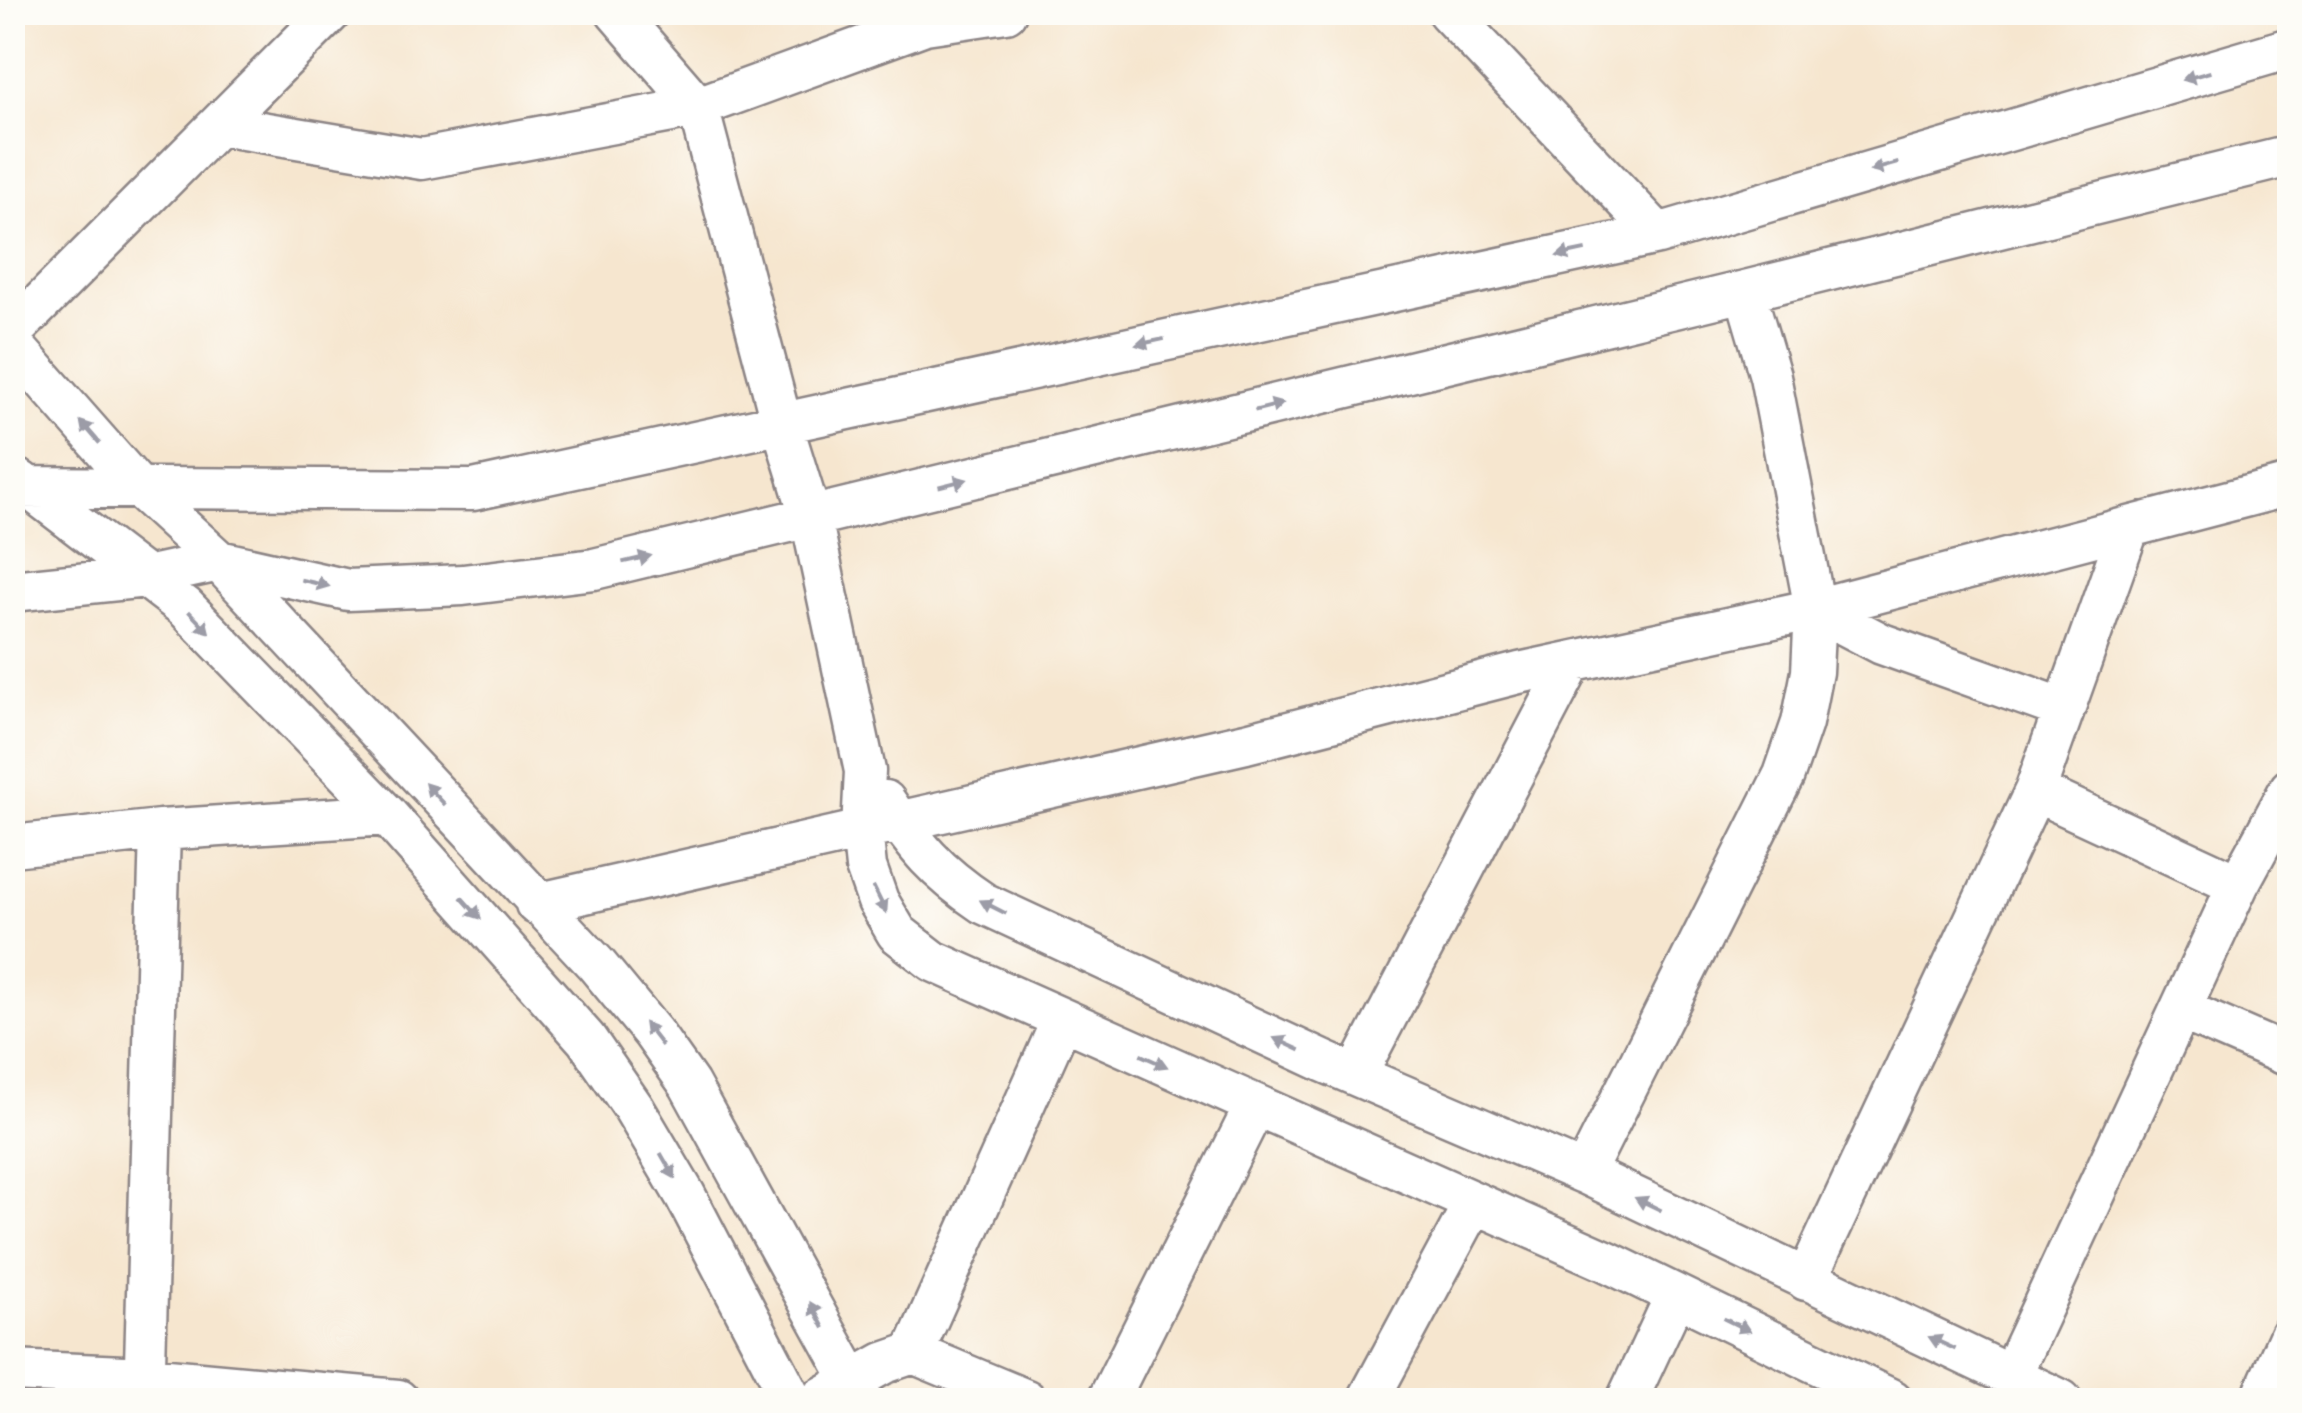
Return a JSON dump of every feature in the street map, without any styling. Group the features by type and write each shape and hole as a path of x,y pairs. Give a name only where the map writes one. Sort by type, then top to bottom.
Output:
{"street":[{"path":"12,332 331,12"},
{"path":"616,12 698,107 811,518 865,771 881,826 866,867 878,901 898,932 933,961 1676,1295 1892,1400"},
{"path":"219,125 422,159 698,107 920,18 1006,12"},
{"path":"1448,12 1658,234"},
{"path":"17,483 473,490 1658,234 2290,48"},
{"path":"12,591 146,577 219,561 348,590 464,585 594,569 1745,292 2290,156"},
{"path":"1584,1173 1784,775 1802,723 1815,609 1770,376 1745,292"},
{"path":"12,344 138,487 219,561 596,964 653,1033 690,1084 844,1394 914,1353 1062,1020"},
{"path":"17,483 185,607 387,815 586,1039 634,1107 685,1196 792,1400"},
{"path":"536,904 1815,609 2290,484"},
{"path":"1806,1280 2035,791 2129,526"},
{"path":"1815,609 1882,644 2064,709"},
{"path":"1356,1075 1572,662"},
{"path":"2011,1375 2238,885 2290,789"},
{"path":"2035,791 2238,885"},
{"path":"12,846 160,830 387,815"},
{"path":"881,826 918,850 945,878 982,903 1356,1075 1584,1173 2062,1400"},
{"path":"145,1389 160,830"},
{"path":"2182,1010 2290,1057"},
{"path":"1108,1400 1255,1106"},
{"path":"1368,1400 1474,1203"},
{"path":"1627,1400 1676,1295"},
{"path":"2261,1400 2290,1335"},
{"path":"914,1353 1026,1400"},
{"path":"12,1371 145,1389 398,1400"}]}
